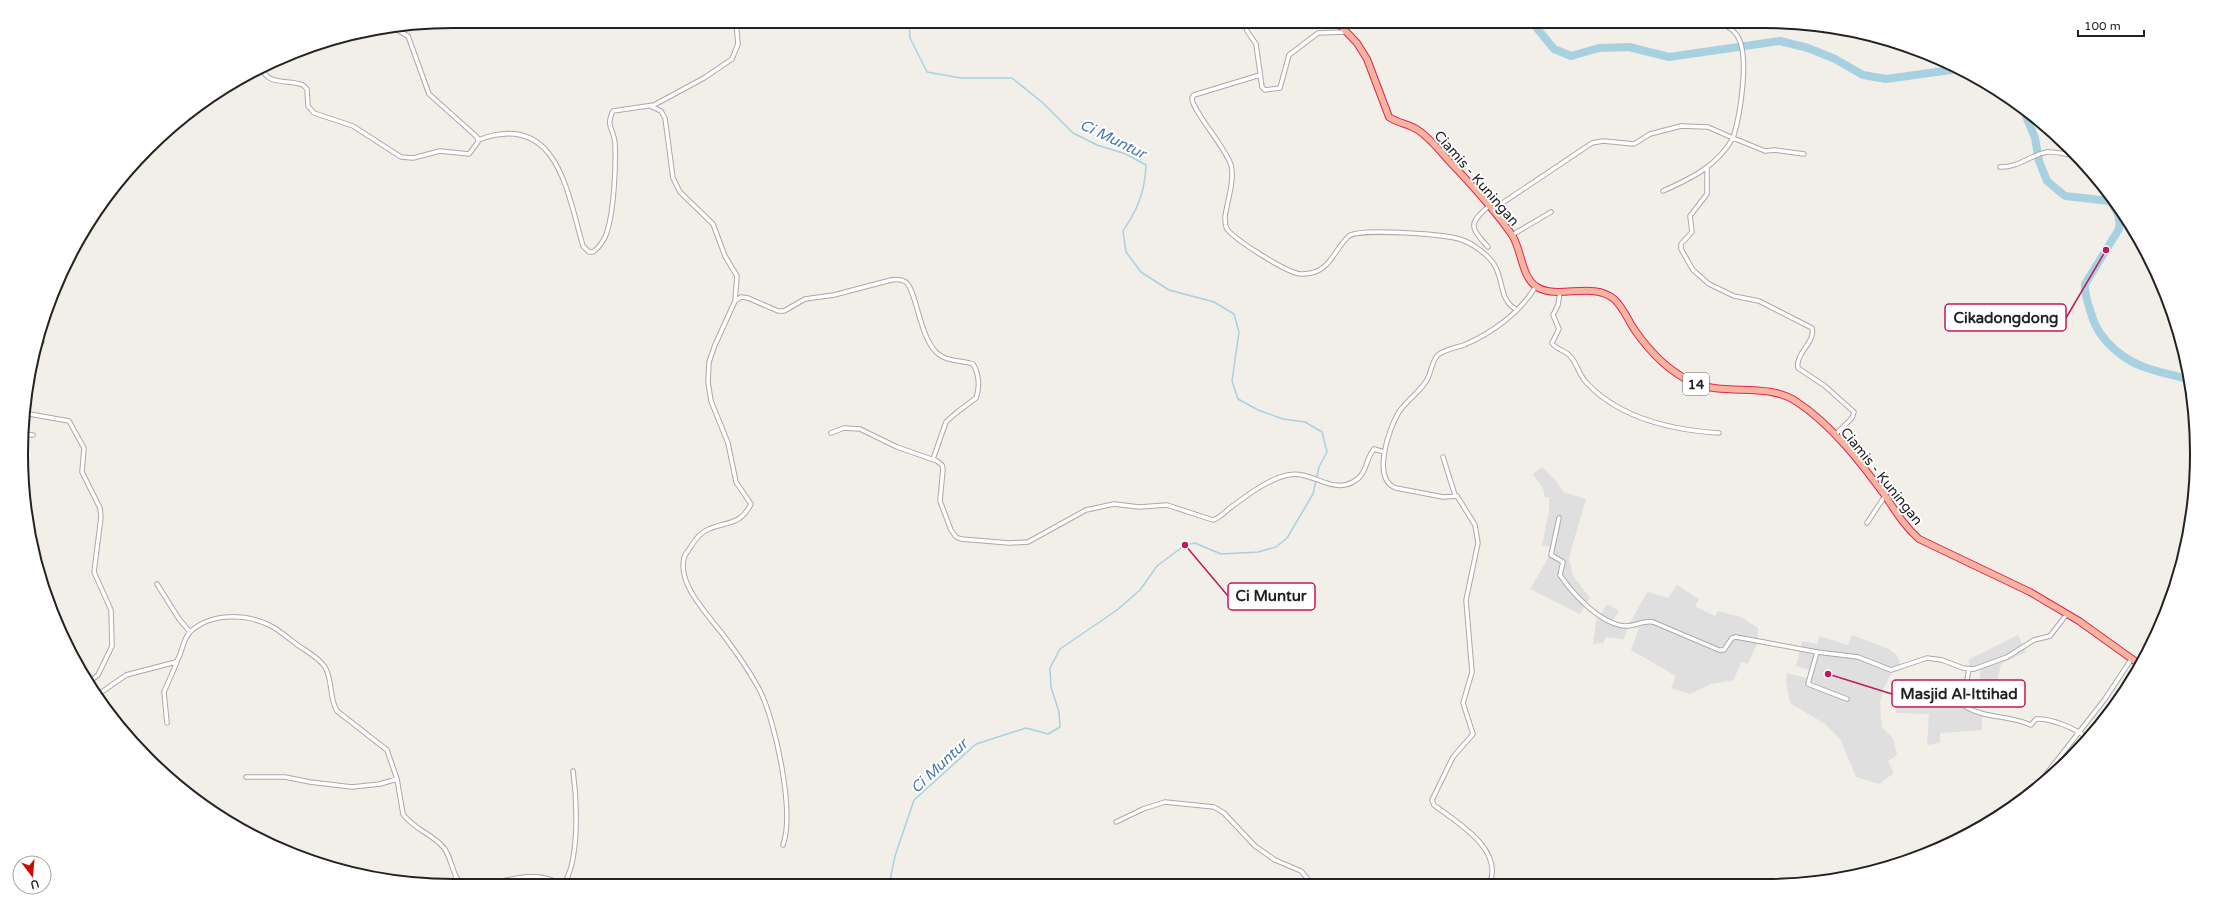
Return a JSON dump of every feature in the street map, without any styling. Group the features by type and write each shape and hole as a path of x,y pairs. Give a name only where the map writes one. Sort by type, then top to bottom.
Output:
{"highway":[{"name":"Ciamis - Kuningan","path":"1343,28 1367,60 1388,117 1419,131 1462,175 1512,235 1528,276 1536,286 1548,290 1600,292 1614,299 1654,354 1682,377 1712,388 1778,392 1802,405 1834,436 1885,496 1904,525 1923,542 2030,592 2067,614 2136,661"}],"street":[{"path":"264,73 270,79 303,85 307,89 308,106 317,115 349,124 405,158 440,151 466,155 472,152 478,140 497,134 510,133 533,140 546,148 559,168 583,246 589,252 593,252 605,238 608,228 614,184 614,142 609,121 616,110 650,106 704,78 732,59 738,44 737,28"},
{"path":"1246,28 1256,44 1260,75 1264,90 1279,89 1289,55 1318,33 1347,32"},
{"path":"1663,191 1707,168 1723,152 1733,138 1739,120 1743,88 1743,55 1741,41 1736,33 1727,28"},
{"path":"400,32 408,36 429,94 478,140"},
{"path":"1260,75 1194,96 1192,98 1194,105 1212,131 1231,166 1232,173 1225,217 1226,225 1229,231 1252,249 1280,266 1295,273 1302,274 1311,273 1324,267 1349,236 1356,233 1388,232 1455,237 1467,242 1494,263 1504,299 1508,305 1517,310"},
{"path":"650,106 664,115 672,175 678,190 711,222 726,259 737,276 735,301 715,346 710,362 708,382 711,400 728,443 736,482 751,504 734,523 709,529 694,541 684,558 684,570 698,605 741,660 764,700 780,760 787,801 786,833 783,845"},
{"path":"1488,246 1474,232 1473,225 1476,217 1592,143 1603,141 1634,144 1650,134 1681,126 1708,128 1765,151 1775,150 1804,154"},
{"path":"2000,167 2015,166 2031,157 2047,152 2067,155"},
{"path":"1707,168 1708,194 1690,216 1692,232 1680,244 1681,249 1693,270 1709,284 1734,296 1759,301 1812,328 1813,335 1797,362 1798,368 1825,386 1854,412 1852,418 1834,436"},
{"path":"1512,235 1551,212"},
{"path":"735,301 744,297 784,311 808,298 834,295 891,280 900,280 905,282 909,287 926,335 935,350 945,357 973,364 977,372 978,389 976,398 946,422 933,459"},
{"path":"1455,495 1443,497 1393,487 1385,479 1384,452 1396,416 1427,380 1439,354 1485,334 1517,310 1536,286"},
{"path":"1560,290 1558,305 1553,315 1559,329 1552,340 1552,344 1567,352 1584,380 1603,398 1642,418 1674,428 1686,431 1719,433"},
{"path":"30,413 69,421 84,448 82,472 100,508 101,517 94,572 111,610 112,646 98,675 93,679"},
{"path":"831,433 844,428 860,429 897,447 933,459 940,463 943,467 940,501 954,536 961,539 1009,543 1028,542 1086,510 1108,505 1139,507 1167,505 1212,520 1244,500 1261,485 1288,475 1299,474 1336,486 1346,485 1355,481 1364,472 1374,449 1384,452"},
{"path":"29,435 33,435"},
{"path":"1443,458 1455,495 1461,500 1475,524 1478,543 1466,600 1472,672 1463,703 1473,734 1449,764 1432,798 1432,803 1467,829 1485,851 1492,866 1490,879"},
{"path":"1867,523 1885,496"},
{"path":"1559,518 1551,556 1563,562 1559,574 1572,592 1605,619 1628,626 1653,622 1719,650 1724,650 1732,638 1736,637 1817,652 1858,657 1891,670 1927,658 1942,660 1969,669 1994,663 2034,640 2050,636 2067,614"},
{"path":"157,584 179,619 190,632"},
{"path":"167,723 164,692 184,641 190,632 209,620 234,617 255,620 276,630 321,662 328,674 333,704 337,711 383,745 390,756 397,779 403,814 446,850 456,877"},
{"path":"1817,652 1808,684 1847,699"},
{"path":"2051,767 2105,699 2132,658"},
{"path":"101,692 126,675 177,661"},
{"path":"1969,669 1963,700 1966,708 1984,715 2018,720 2031,725 2038,718 2079,731 2083,735"},
{"path":"566,879 570,871 577,816 573,771"},
{"path":"246,777 285,777 310,782 352,787 380,784 397,779"},
{"path":"1116,822 1142,809 1165,802 1214,807 1224,814 1255,846 1275,860 1304,873 1308,879"},
{"path":"517,879 542,877 552,879"}],"shaded area":[{"path":"1542,467 1557,482 1563,492 1586,499 1569,557 1573,576 1590,598 1580,614 1530,589 1547,560 1551,547 1542,545 1549,511 1549,497 1545,497 1543,488 1533,474"},
{"path":"1677,585 1699,599 1695,606 1715,616 1718,611 1741,617 1758,628 1758,642 1748,664 1741,662 1734,680 1711,684 1690,694 1671,688 1676,676 1631,650 1639,628 1627,629 1624,639 1605,637 1604,643 1593,644 1596,621 1607,604 1619,611 1613,620 1620,623 1630,623 1647,592 1668,598"},
{"path":"1852,635 1889,649 1897,655 1902,669 1891,674 1883,689 1880,704 1882,728 1893,738 1897,755 1888,761 1894,773 1879,784 1856,777 1840,739 1825,724 1790,703 1786,682 1787,673 1807,678 1809,670 1796,666 1802,641 1817,644 1819,636 1848,645"},
{"path":"2018,635 2026,652 2001,664 1996,686 1980,686 1980,670 1972,672 1968,660"},
{"path":"1951,687 1967,688 1966,704 1982,712 1982,730 1940,733 1940,743 1927,745 1929,714 1896,713 1895,697 1948,697"}],"waterway":[{"name":"Ci Muntur","path":"890,879 895,856 914,800 976,744 1026,728 1048,734 1060,727 1059,712 1051,687 1050,668 1060,649 1117,610 1140,590 1157,566 1185,545 1195,543 1221,554 1258,552 1276,547 1287,538 1313,494 1319,467 1327,452 1322,432 1305,422 1283,419 1258,410 1238,399 1232,381 1239,332 1234,314 1214,302 1169,290 1141,272 1126,252 1123,231 1140,200 1146,165 1126,154 1097,145 1073,133 1043,103 1012,78 961,78 927,72 910,38 909,28"},
{"path":"1537,28 1554,49 1571,56 1599,48 1629,47 1669,57 1780,41 1808,48 1835,59 1863,75 1886,79 1949,70"},
{"path":"2027,119 2035,138 2039,161 2047,181 2065,196 2107,201"},
{"path":"2119,218 2119,229 2085,284 2085,291 2095,323 2100,333 2114,349 2123,356 2143,367 2183,378"}],"place":[{"name":"Cikadongdong","path":"2106,250"},
{"name":"Ci Muntur","path":"1185,545"},
{"name":"Masjid Al-Ittihad","path":"1828,674"}]}
